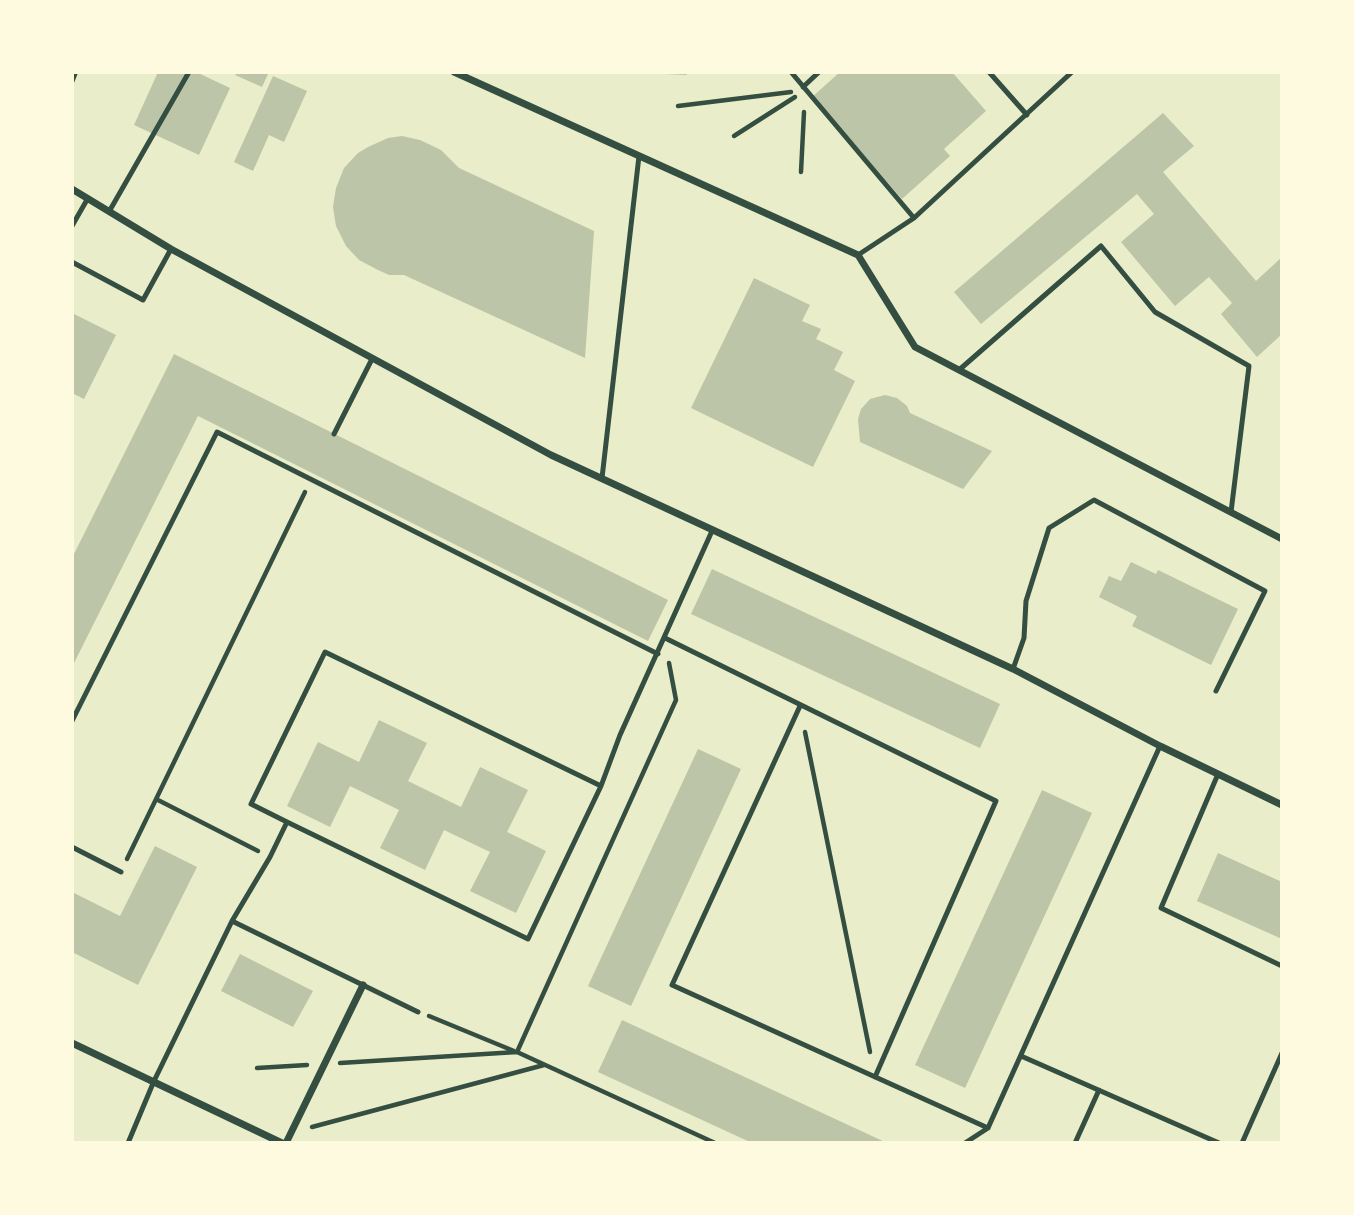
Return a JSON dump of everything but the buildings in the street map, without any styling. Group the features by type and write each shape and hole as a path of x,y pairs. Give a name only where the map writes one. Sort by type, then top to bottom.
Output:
{"street":[{"path":"458,72 858,256 915,347 1282,539"},
{"path":"72,189 171,248 551,455 1013,669 1160,746 1282,805"},
{"path":"72,1043 284,1143 363,985"}],"lane":[{"path":"110,210 188,72"},
{"path":"791,72 914,218"},
{"path":"804,88 819,72"},
{"path":"989,72 1027,115"},
{"path":"858,256 914,218 1072,72"},
{"path":"602,478 639,156"},
{"path":"72,226 88,198"},
{"path":"959,370 1101,246 1155,312 1249,366 1231,512"},
{"path":"72,261 143,300 171,248"},
{"path":"334,434 372,359"},
{"path":"72,721 217,432 312,477 658,654"},
{"path":"1013,669 1024,638 1026,601 1049,528 1094,500 1265,591 1216,691"},
{"path":"601,786 326,652 251,804 528,939 601,786 620,735 712,531"},
{"path":"665,638 996,801 875,1077"},
{"path":"800,706 673,985 988,1128"},
{"path":"965,1143 988,1128 1160,746"},
{"path":"1218,774 1161,908 1282,965"},
{"path":"128,1143 154,1082 232,921 270,857 287,822"},
{"path":"72,847 121,872"},
{"path":"232,921 418,1012"},
{"path":"1242,1143 1282,1053"},
{"path":"1021,1056 1219,1143"},
{"path":"1075,1143 1099,1090"}],"path":[{"path":"72,82 76,72"},
{"path":"678,106 804,88"},
{"path":"734,136 804,88"},
{"path":"801,172 804,88"},
{"path":"121,872 312,477"},
{"path":"517,1052 676,700 665,638"},
{"path":"800,706 875,1077"},
{"path":"156,799 270,857"},
{"path":"418,1012 517,1052 715,1143"},
{"path":"257,1068 517,1052"},
{"path":"309,1128 544,1065"}]}
